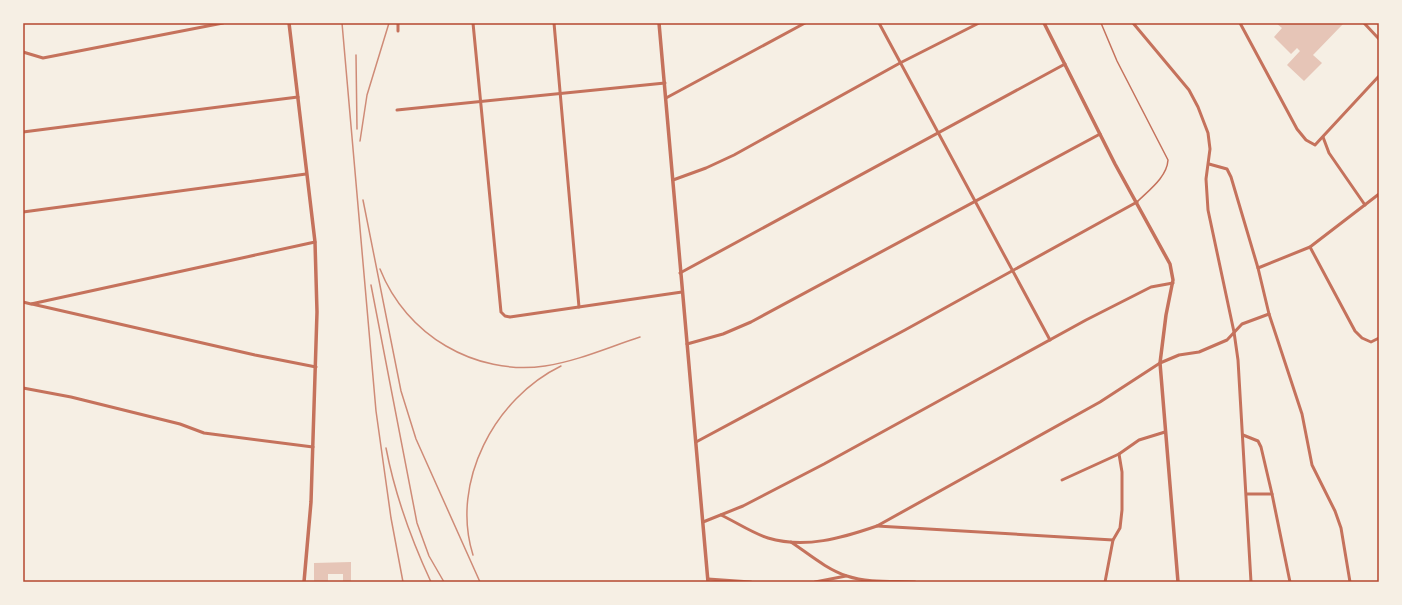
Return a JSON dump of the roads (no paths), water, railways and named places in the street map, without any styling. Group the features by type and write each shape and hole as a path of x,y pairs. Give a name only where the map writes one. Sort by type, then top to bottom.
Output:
{"street":[{"path":"23,52 43,58 223,23"},
{"path":"289,23 315,242 317,312 311,502 304,582"},
{"path":"398,23 398,31"},
{"path":"473,23 499,308 503,315 510,317 682,292"},
{"path":"554,23 579,307"},
{"path":"659,23 708,581 751,582"},
{"path":"666,98 805,23"},
{"path":"878,23 1050,340"},
{"path":"673,180 706,168 734,155 900,63 980,23"},
{"path":"1044,23 1100,134 1170,264 1173,283 1166,315 1160,363 1164,432 1178,582"},
{"path":"1133,23 1189,90 1198,107 1208,133 1209,164 1206,179 1208,210 1234,332 1238,360 1251,582"},
{"path":"1240,23 1297,129 1306,140 1315,145 1379,76"},
{"path":"1364,23 1379,39"},
{"path":"680,273 1065,64"},
{"path":"397,110 560,95 665,83"},
{"path":"23,132 298,97"},
{"path":"687,344 723,334 751,322 1100,134"},
{"path":"1323,136 1328,153 1365,205"},
{"path":"1209,164 1226,169 1231,177 1258,268 1269,314 1302,414 1312,465 1336,511 1341,528 1350,582"},
{"path":"23,212 306,174"},
{"path":"1258,268 1310,247 1379,194"},
{"path":"696,442 762,408 1137,202"},
{"path":"31,304 315,242"},
{"path":"1310,247 1355,331 1362,338 1371,342 1379,338"},
{"path":"703,522 743,506 824,464 1050,340 1151,287 1173,283"},
{"path":"23,302 255,356 316,367"},
{"path":"721,515 768,538 791,542 816,543 848,536 877,526 1100,402 1160,363 1179,356 1199,352 1227,340 1242,324 1269,314"},
{"path":"23,388 71,397 180,424 204,433 313,446"},
{"path":"1062,480 1119,454 1139,440 1164,432"},
{"path":"1243,435 1258,441 1261,447 1290,582"},
{"path":"1105,582 1113,540 1120,528 1122,510 1122,472 1119,454"},
{"path":"1247,494 1272,494"},
{"path":"877,526 1113,540"},
{"path":"791,542 824,565 847,576 871,580 915,582"},
{"path":"815,582 847,576"}],"lane":[{"path":"1100,23 1117,61 1168,160 1168,167 1162,176 1137,202"}],"railway":[{"path":"342,23 376,411 391,518 403,582"},
{"path":"360,141 367,95 389,23"},
{"path":"356,55 357,129"},
{"path":"363,200 401,391 416,439 480,582"},
{"path":"380,269 392,293 407,313 425,331 446,346 469,357 493,364 519,367 557,364 640,337"},
{"path":"371,285 417,523 429,556 444,582"},
{"path":"473,555 467,527 468,499 473,472 484,445 498,421 516,399 537,380 561,366"},
{"path":"386,448 394,483 404,516 431,582"}]}
